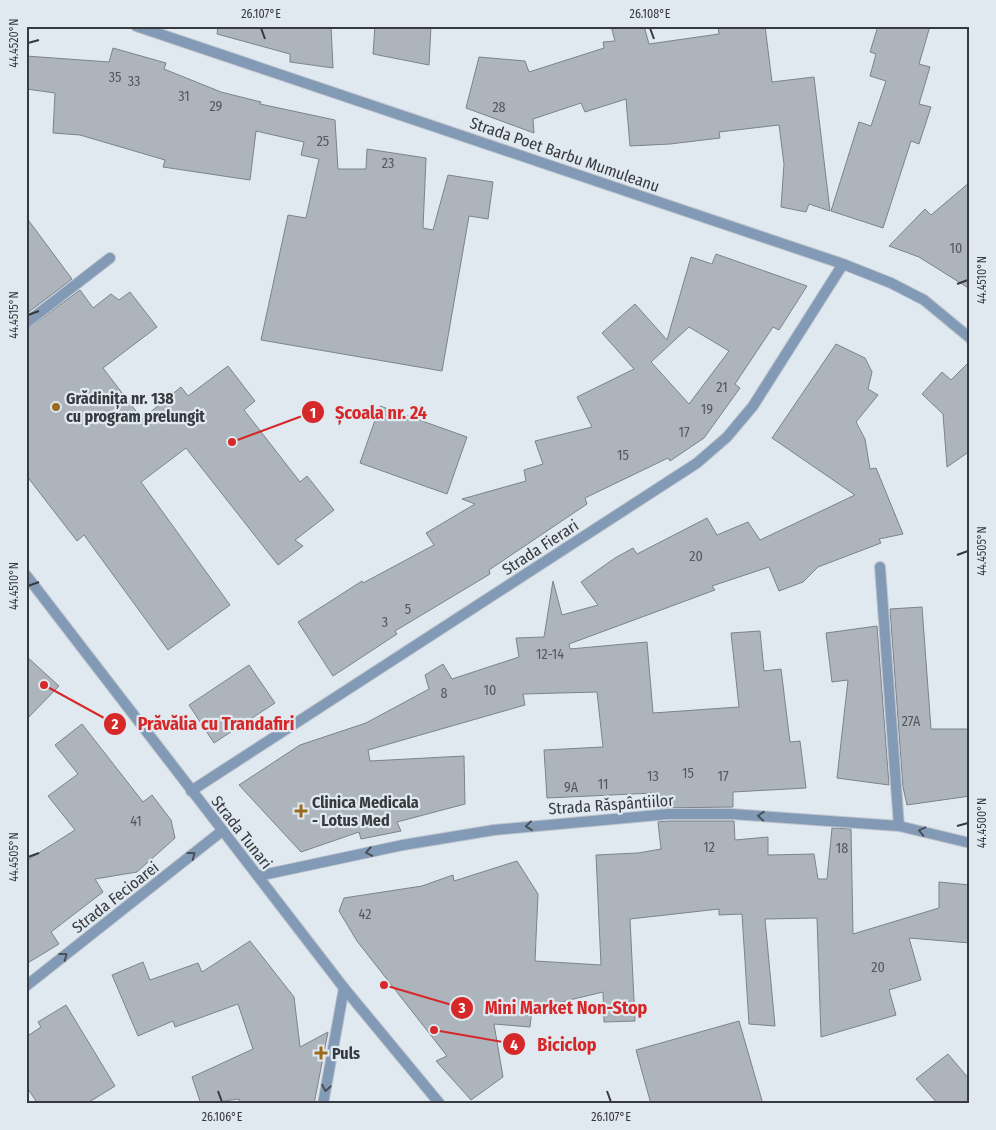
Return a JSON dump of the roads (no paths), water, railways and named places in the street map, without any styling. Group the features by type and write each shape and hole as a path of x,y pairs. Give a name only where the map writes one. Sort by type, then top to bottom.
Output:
{"street":[{"name":"Strada Poet Barbu Mumuleanu","path":"136,26 843,264 891,282 924,300 970,338"},
{"path":"26,322 110,258"},
{"name":"Strada Fierari","path":"191,791 698,463 727,437 754,406 843,264"},
{"path":"880,567 899,826"},
{"name":"Strada Tunari","path":"26,575 344,988 440,1104"},
{"name":"Strada Răspântiilor","path":"258,876 404,845 485,831 595,819 669,814 730,814 899,826 970,843"},
{"name":"Strada Fecioarei","path":"26,986 222,831"},
{"path":"323,1104 344,988"}],"place":[{"name":"Grădinița nr. 138 cu program prelungit","path":"56,407"},
{"name":"Școala nr. 24","path":"232,442"},
{"name":"Prăvălia cu Trandafiri","path":"44,685"},
{"name":"Clinica Medicala - Lotus Med","path":"301,811"},
{"name":"Mini Market Non-Stop","path":"384,985"},
{"name":"Biciclop","path":"434,1030"},
{"name":"Puls","path":"321,1053"}]}
